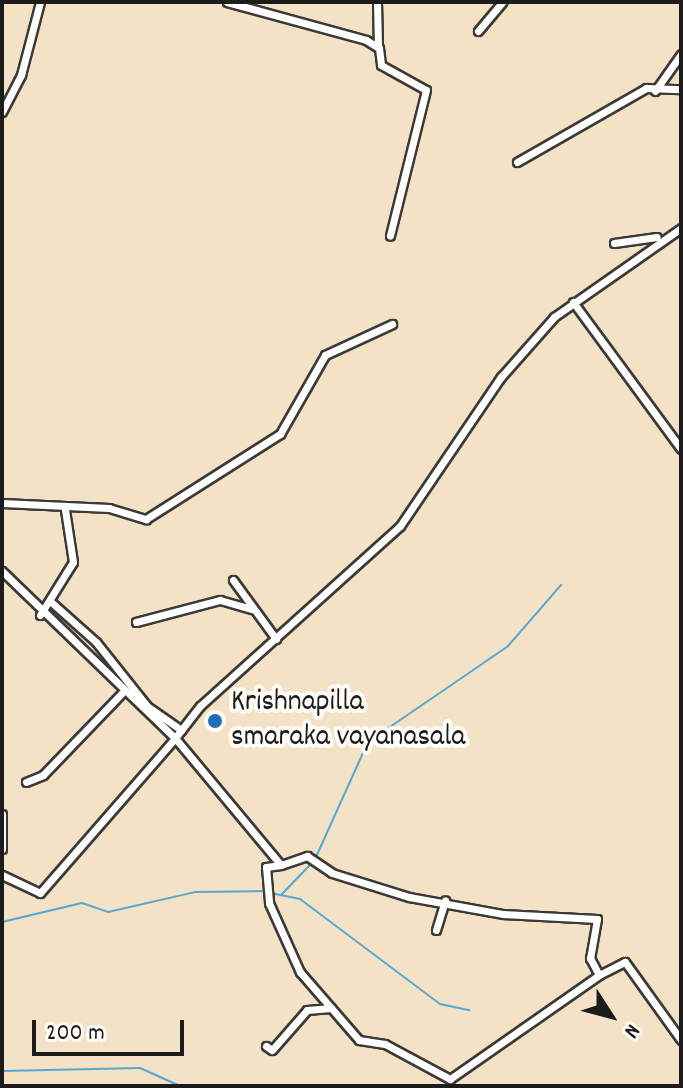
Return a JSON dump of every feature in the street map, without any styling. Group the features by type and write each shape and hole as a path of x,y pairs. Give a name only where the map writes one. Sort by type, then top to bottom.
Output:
{"street":[{"path":"2,112 21,75 40,2"},
{"path":"227,2 378,46"},
{"path":"377,2 381,65 426,90 390,236"},
{"path":"478,31 502,2"},
{"path":"655,91 681,54"},
{"path":"517,162 646,88 655,91 681,89"},
{"path":"614,243 660,236 681,228"},
{"path":"2,875 40,893 181,730 400,526 501,377 573,302 660,236"},
{"path":"573,302 681,449"},
{"path":"2,503 64,509 109,508 146,519 280,434 325,355 392,324"},
{"path":"40,615 73,562 64,509"},
{"path":"2,571 40,615 175,738 281,865"},
{"path":"233,580 253,598 252,609"},
{"path":"136,622 220,600 252,609 276,639"},
{"path":"50,601 96,642 147,706 181,730"},
{"path":"26,782 43,775 123,692"},
{"path":"2,814 2,849"},
{"path":"599,975 590,958 597,919 503,914 332,873 307,856 266,867 269,903 290,957 359,1040 385,1044 454,1080 599,975 625,962 681,1040"},
{"path":"436,930 445,900"},
{"path":"266,1046 272,1050 307,1010 331,1008"}],"waterway":[{"path":"316,857 368,742 508,646 561,585"},
{"path":"282,894 311,864"},
{"path":"2,922 82,903 108,912 195,892 264,891"},
{"path":"270,893 300,899 440,1004 469,1010"},
{"path":"2,1071 140,1068 180,1086"}],"place":[{"name":"Krishnapilla smaraka vayanasala","path":"215,721"}]}
